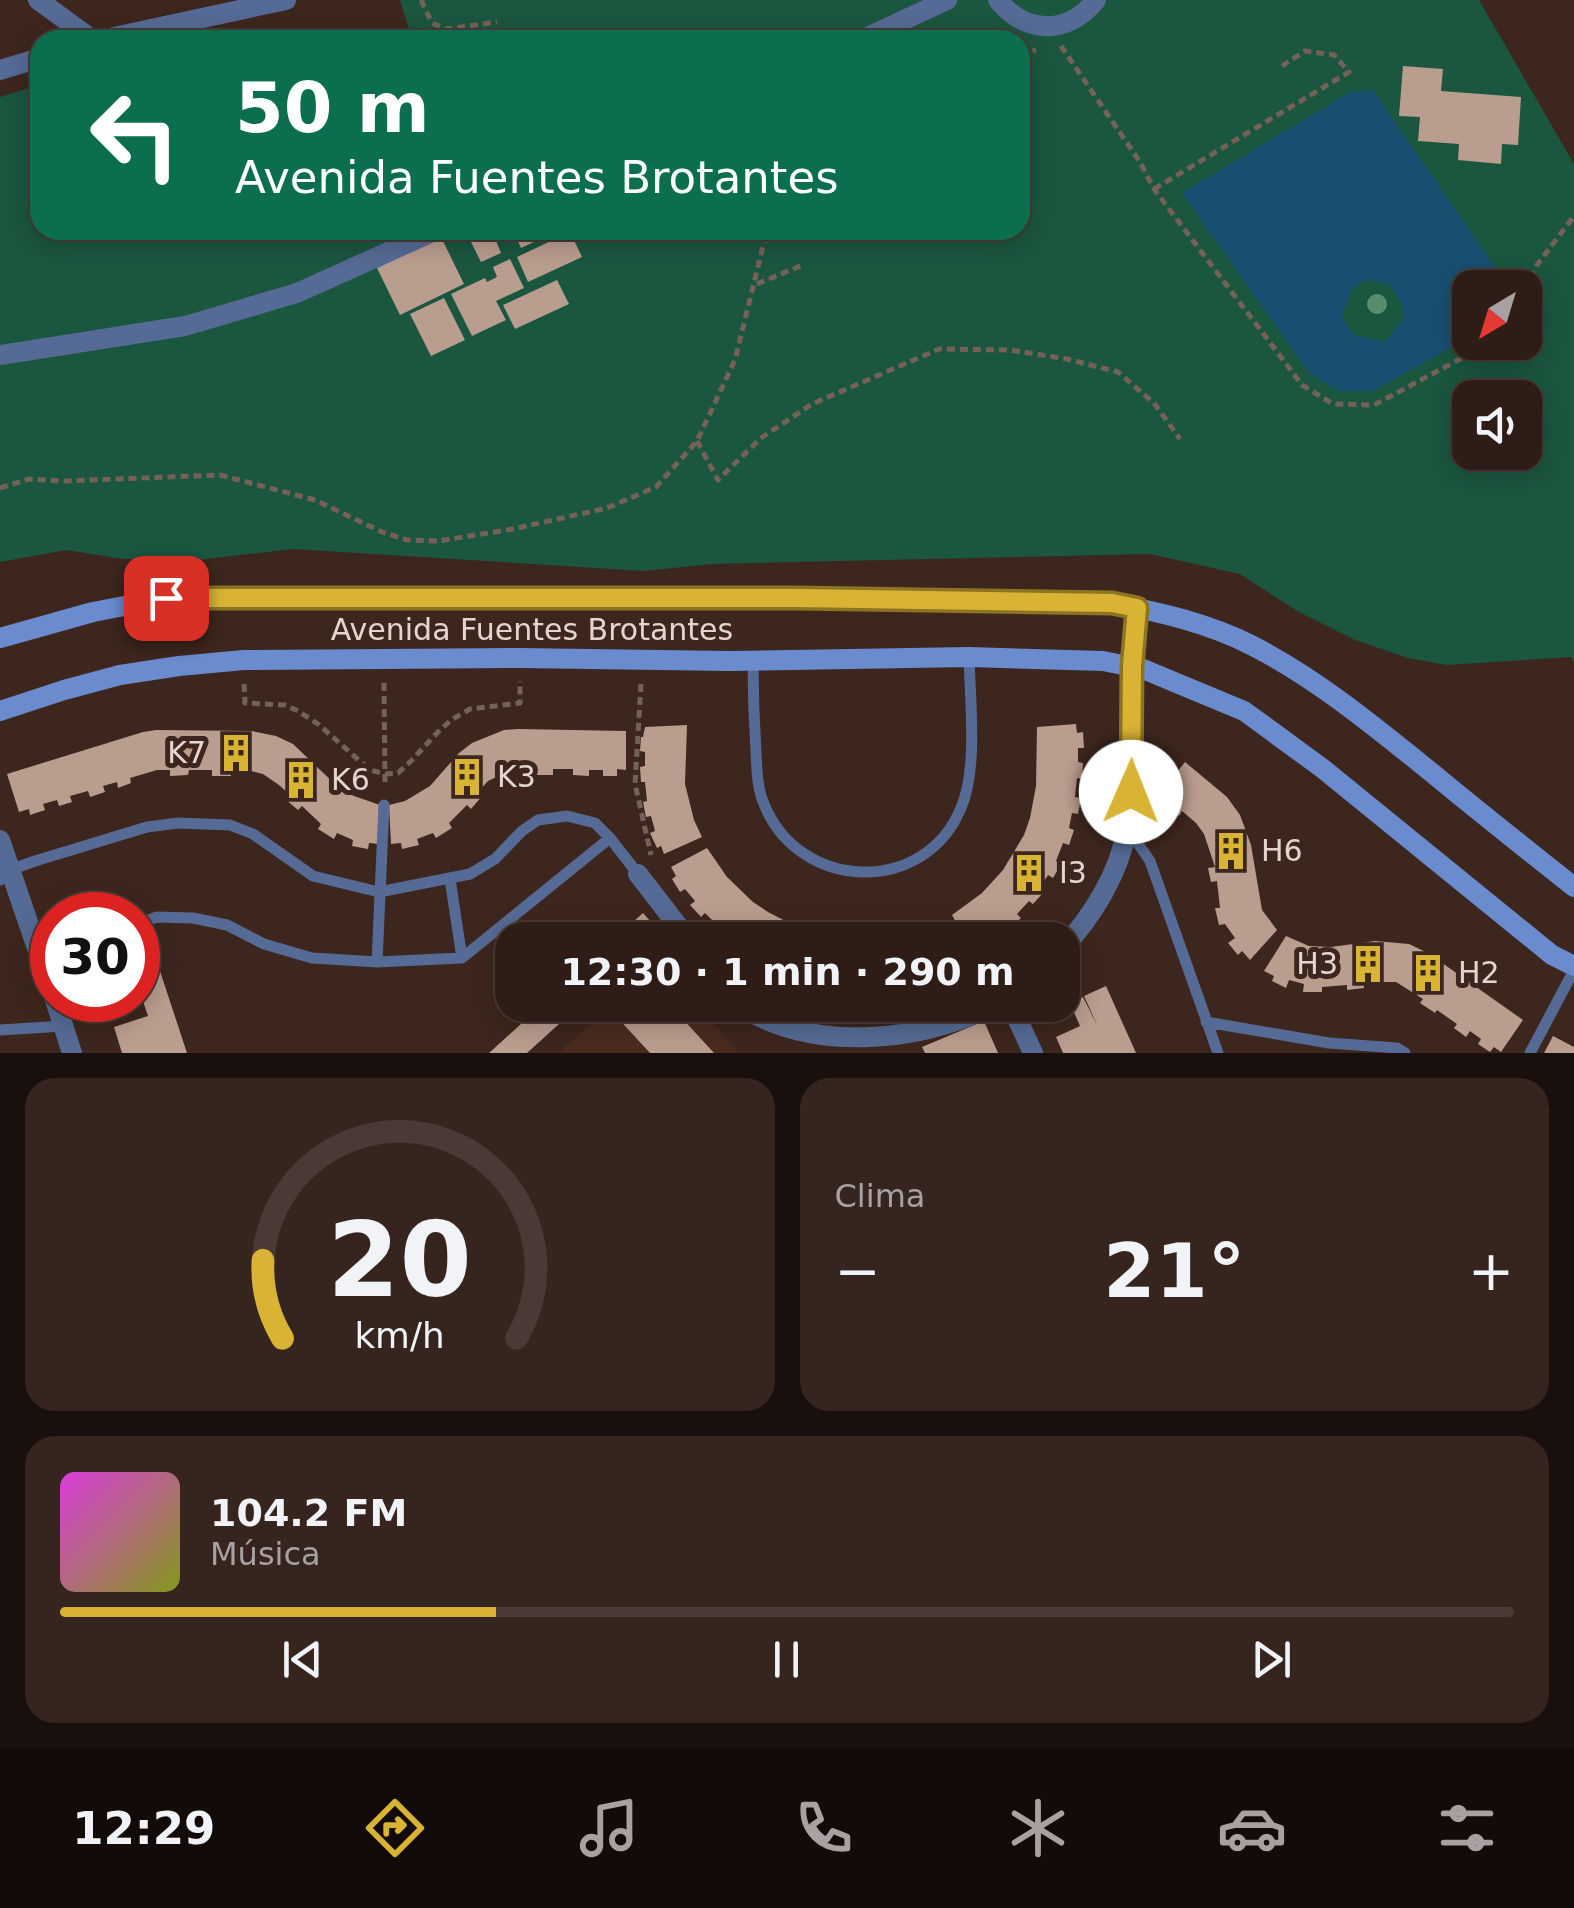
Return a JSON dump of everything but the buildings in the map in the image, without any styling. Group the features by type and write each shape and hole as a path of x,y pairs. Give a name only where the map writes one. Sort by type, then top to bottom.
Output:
{"street":[{"path":"38,0 82,30"},
{"path":"144,30 286,0"},
{"path":"882,30 947,0"},
{"path":"998,0 1018,19 1041,26 1064,24 1085,14 1096,0"},
{"path":"0,70 30,61"},
{"path":"0,355 186,326 297,294 415,240"},
{"name":"Avenida Fuentes Brotantes","path":"0,638 93,612 166,598 797,598 1112,603 1191,622 1249,644 1314,682 1574,886"},
{"path":"1080,924 1105,890 1128,828 1137,608"},
{"name":"Avenida Fuentes Brotantes","path":"0,710 120,675 244,660 1103,660 1132,666 1244,711 1574,968"},
{"path":"0,840 5,875 30,922"},
{"path":"647,870 679,922"},
{"path":"63,1022 72,1053"},
{"path":"766,1022 790,1031 851,1040 897,1038 950,1022"},
{"path":"1018,1022 1032,1053"}],"lane":[{"path":"753,660 757,780 771,820 784,838 809,858 838,870 860,873 901,866 920,857 950,828 960,810 970,768 969,657"},
{"path":"377,962 384,805"},
{"path":"5,875 146,827 203,823 230,825 253,834 313,876 379,892 470,874 496,858 538,820 567,816 595,823 647,870"},
{"path":"1128,828 1150,861 1218,1053"},
{"path":"160,918 193,918 228,925 264,944 312,958 377,962 462,958 610,838"},
{"path":"450,879 462,958"},
{"path":"1530,1053 1574,968"},
{"path":"1206,1022 1326,1048 1399,1051"},
{"path":"0,1030 64,1026"}],"path":[{"path":"421,0 432,23 446,29 497,22"},
{"path":"1030,52 1060,44 1154,189 1302,385 1333,404 1374,405 1458,360"},
{"path":"1154,189 1349,72 1334,55 1305,51 1282,66"},
{"path":"1535,270 1574,216"},
{"path":"0,488 29,479 220,475 315,500 407,540 438,541 514,529 606,508 656,487 697,441 736,360 765,240"},
{"path":"756,284 805,264"},
{"path":"697,441 718,480 761,438 812,404 940,348 1010,350 1118,372 1154,403 1180,439"},
{"path":"384,658 384,805"},
{"path":"244,660 245,702 285,705 298,711 370,770 385,774 398,772 452,720 470,709 520,703 520,658"},
{"path":"644,661 635,784 647,870"}],"shaded area":[{"path":"594,1022 711,1022 739,1053 558,1053"}],"green space":[{"path":"400,0 1479,0 1574,164 1574,662 1571,657 1447,665 1408,658 1355,640 1297,611 1240,574 1150,554 712,564 644,571 293,549 197,560 124,559 66,550 0,562 0,97 30,88 30,240 1030,240 1030,30 409,30"}],"water":[{"path":"1373,90 1497,270 1452,270 1452,347 1373,391 1339,391 1310,374 1182,193 1352,91","holes":["1367,279 1390,285 1402,304 1403,320 1384,342 1353,335 1342,317 1352,289"]}],"place":[{"name":"K7","path":"236,753"},
{"name":"K3","path":"467,777"},
{"name":"K6","path":"301,780"},
{"name":"H6","path":"1231,851"},
{"name":"I3","path":"1029,873"},
{"name":"H3","path":"1368,964"},
{"name":"H2","path":"1428,973"}],"route":[{"path":"166,598 797,598 1112,603 1137,608 1132,666 1131,792"}]}
